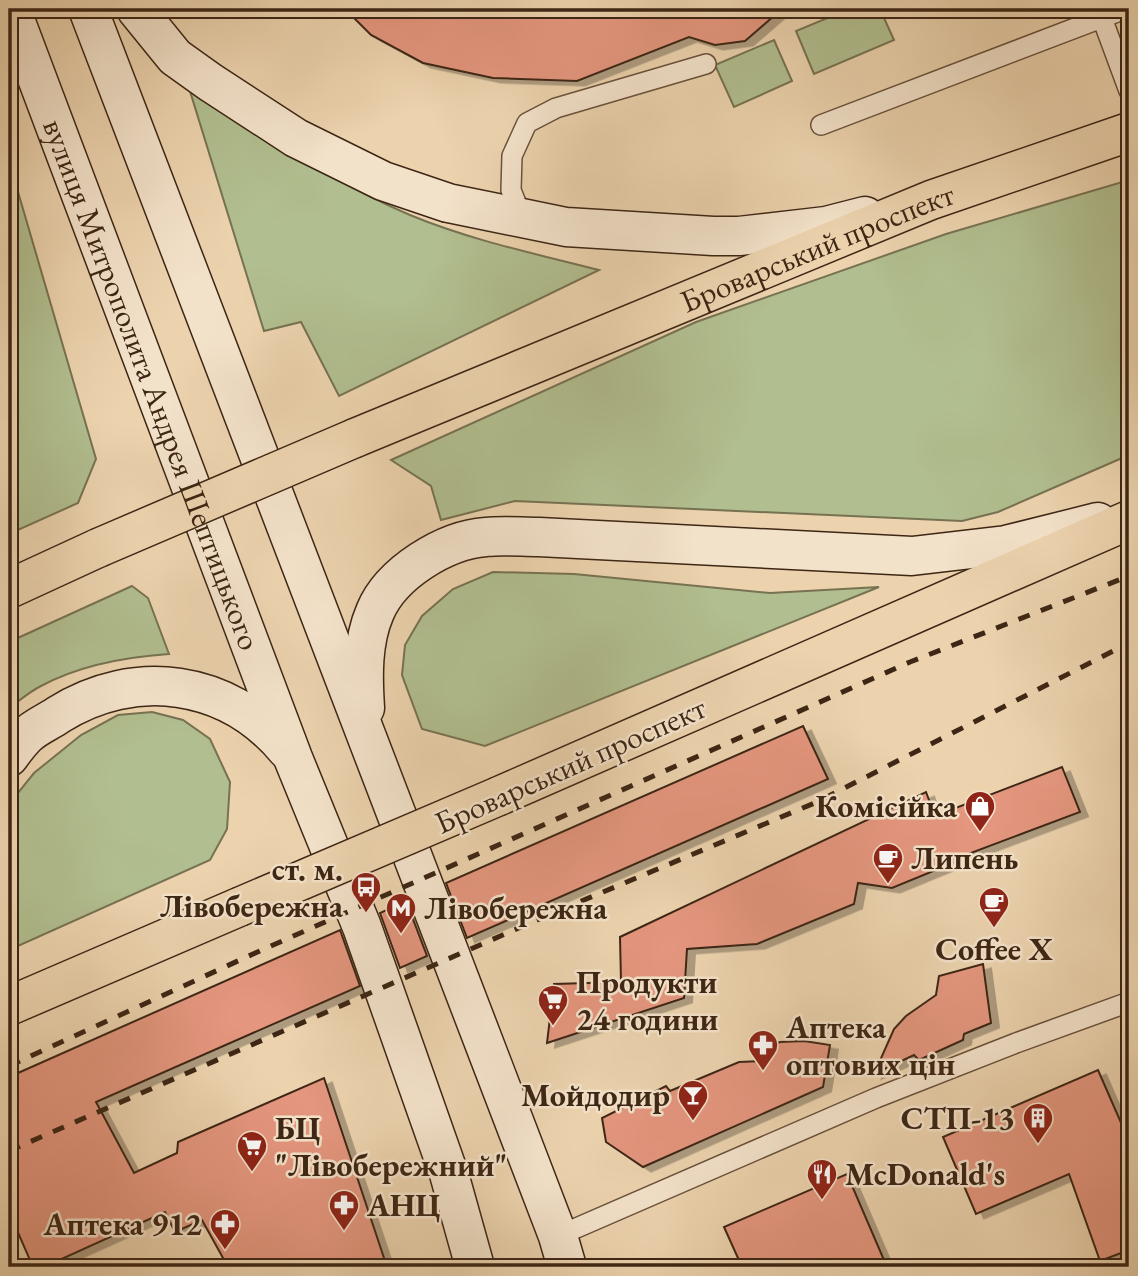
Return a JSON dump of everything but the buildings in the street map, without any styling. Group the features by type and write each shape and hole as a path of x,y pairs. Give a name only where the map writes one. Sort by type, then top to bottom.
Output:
{"main road":[{"name":"вулиця Митрополита Андрея Шептицького","path":"11,9 293,758 362,927 449,1174 475,1267"},
{"path":"88,9 562,1252"},
{"path":"136,9 175,57 296,138 383,181 448,204 566,227 739,236 826,226 931,200"},
{"name":"Броварський проспект","path":"9,589 355,438 931,200 1129,132"},
{"path":"366,735 363,679 366,649 375,611 397,580 449,544 485,537 540,537 912,556 1006,545 1129,513"},
{"name":"Броварський проспект","path":"9,1006 499,796 1129,520"},
{"path":"9,757 27,735 74,705 99,694 151,684 215,695 252,718 280,742 293,758"}],"lane":[{"path":"821,125 1125,9"},
{"path":"1102,18 1129,91"},
{"path":"522,218 511,190 512,156 527,123 556,108 706,64"},
{"path":"562,1252 876,1098 1129,1002"}],"green space":[{"path":"849,9 880,9 894,40 814,74 796,31"},
{"path":"774,40 792,81 734,107 715,65"},
{"path":"189,88 324,172 410,215 480,239 599,270 339,396 301,322 264,331"},
{"path":"1129,180 1129,455 998,512 962,521 515,501 441,520 431,486 391,460 696,322 946,234"},
{"path":"11,185 16,185 96,459 78,503 9,534 9,207"},
{"path":"493,572 574,574 770,593 879,587 485,746 422,729 402,675 405,645 422,616 453,589"},
{"path":"132,586 148,598 169,654 136,657 87,667 37,688 9,708 9,642"},
{"path":"152,712 183,720 210,739 230,782 227,829 210,860 9,950 9,804 34,773 81,735 118,715"}],"railway":[{"path":"9,1066 253,954 910,662 1129,576"},
{"path":"9,1151 553,913 817,802 1129,643"}],"place":[{"name":"Комісійка","path":"980,833"},
{"name":"Липень","path":"888,885"},
{"name":"ст. м. Лівобережна","path":"366,914"},
{"name":"Coffee X","path":"994,929"},
{"name":"Лівобережна","path":"401,935"},
{"name":"Продукти 24 години","path":"553,1027"},
{"name":"Аптека оптових цін","path":"763,1072"},
{"name":"Мойдодир","path":"693,1122"},
{"name":"СТП-13","path":"1038,1145"},
{"name":"БЦ \"Лівобережний\"","path":"252,1173"},
{"name":"McDonald's","path":"822,1201"},
{"name":"АНЦ","path":"344,1232"},
{"name":"Аптека 912","path":"225,1251"}]}
